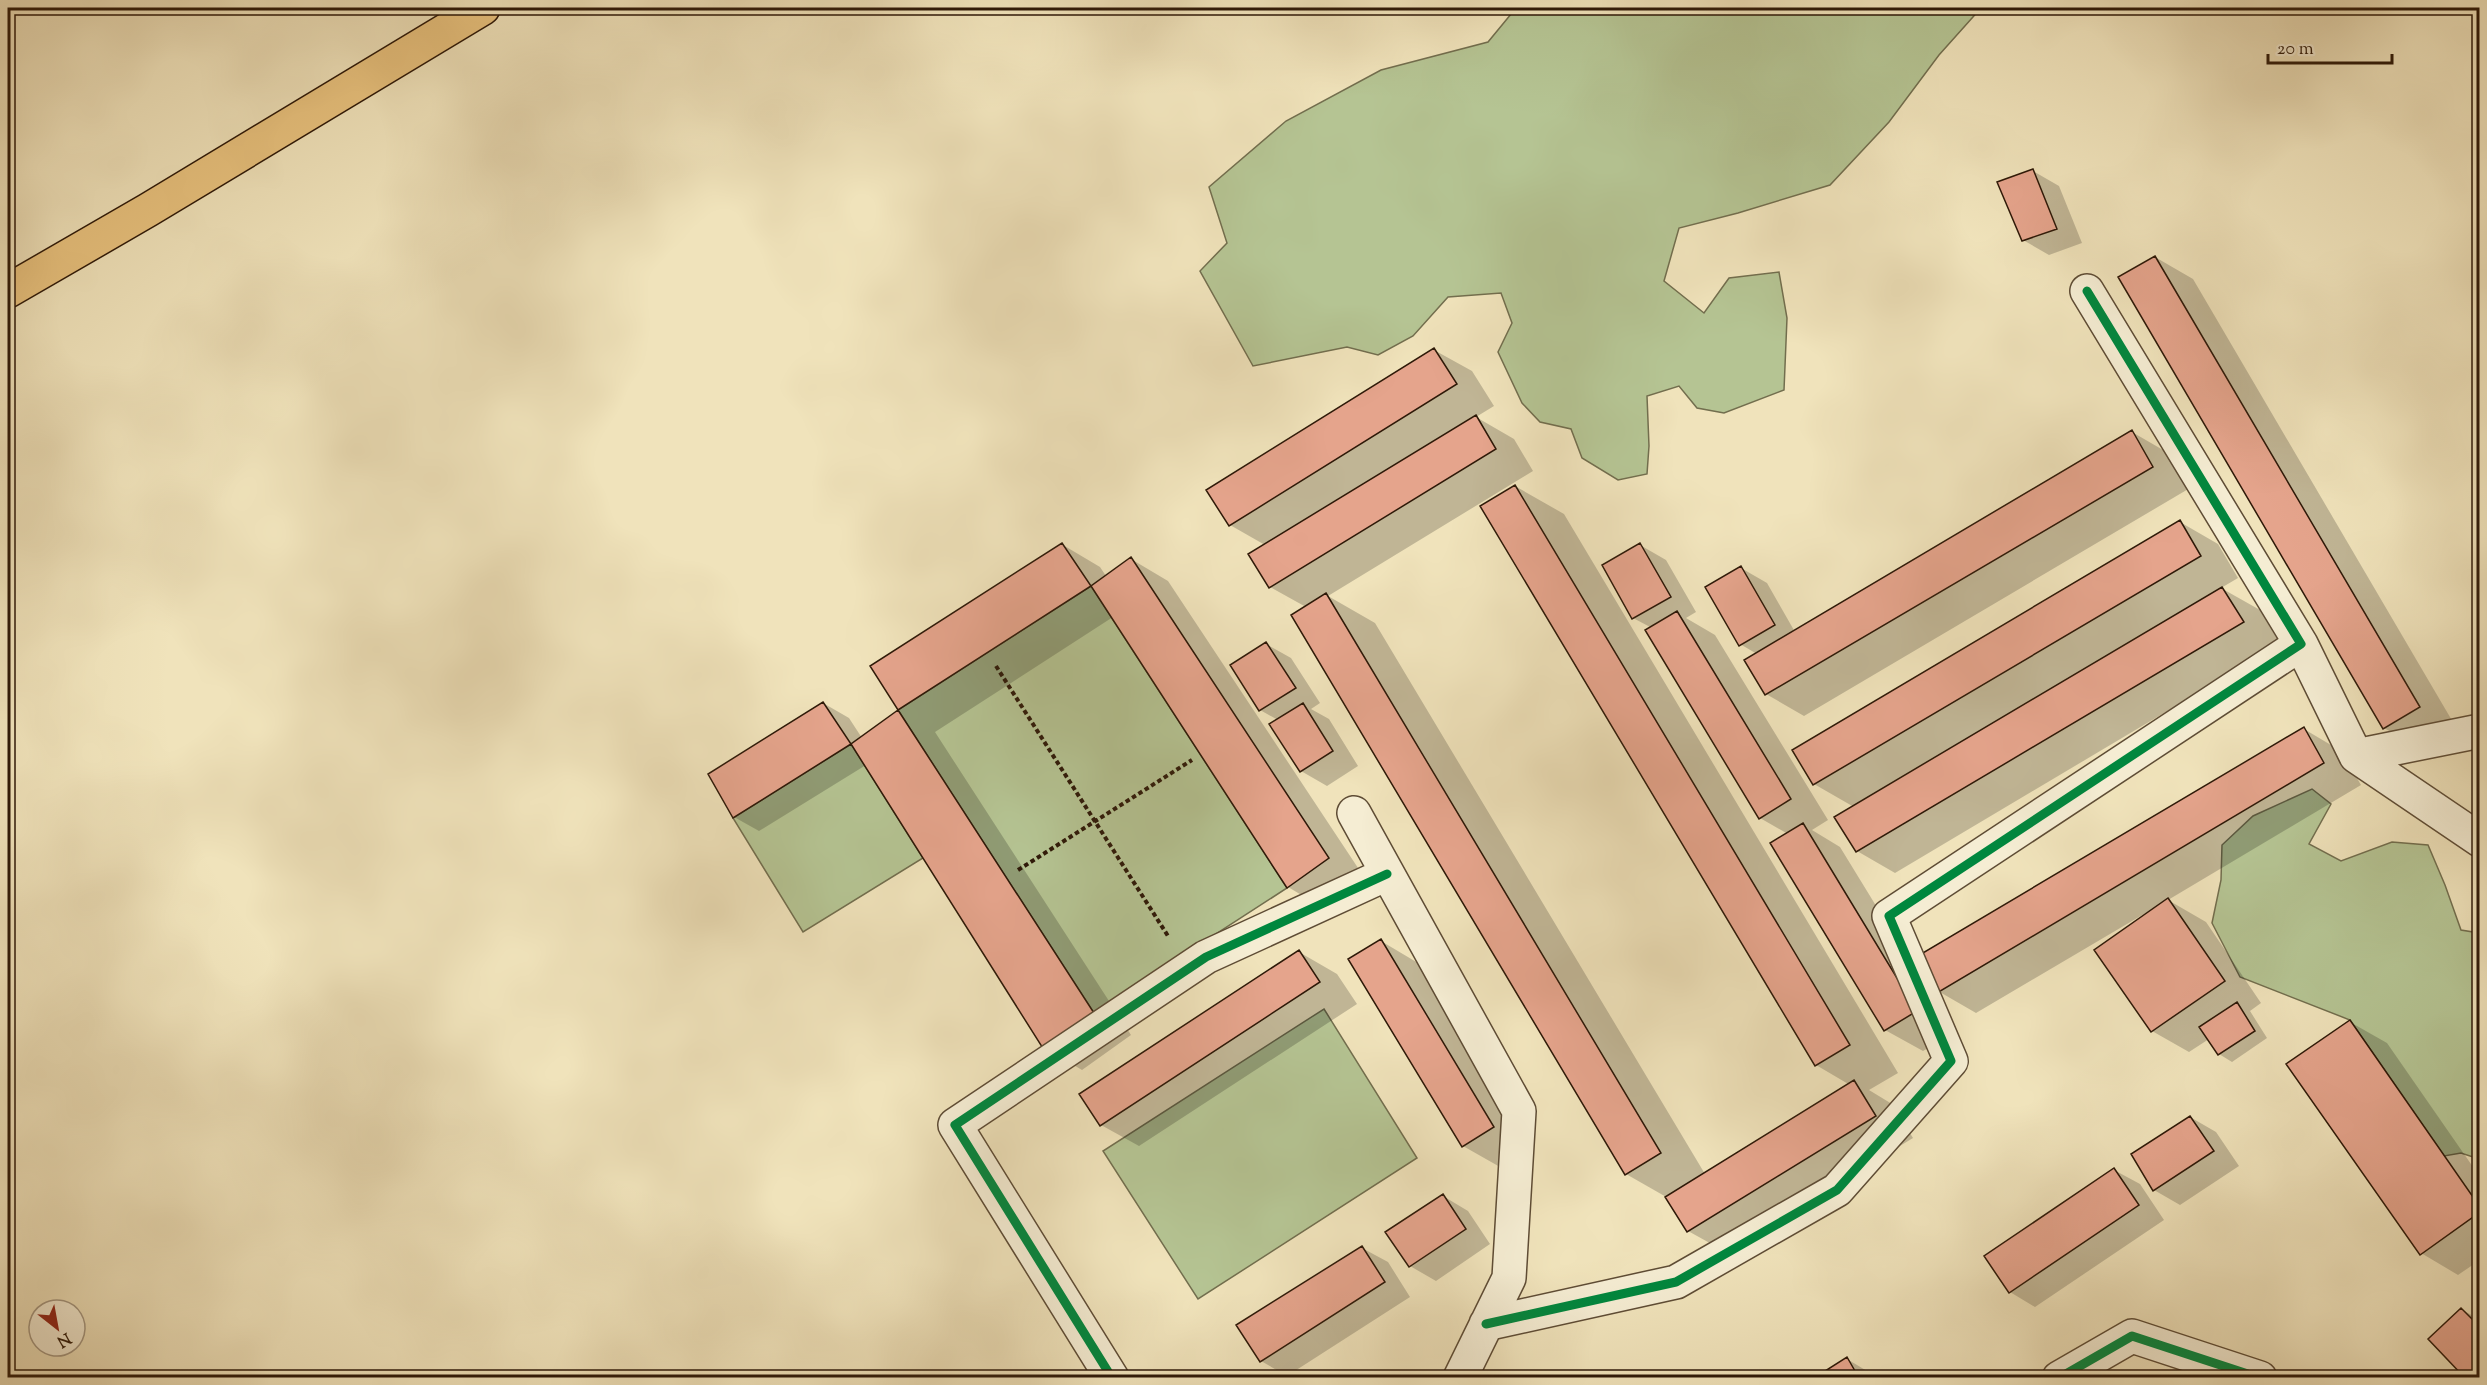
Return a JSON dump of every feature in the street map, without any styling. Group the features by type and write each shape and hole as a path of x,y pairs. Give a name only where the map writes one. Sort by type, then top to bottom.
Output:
{"main road":[{"path":"8,291 148,210 483,8"}],"street":[{"path":"2087,291 2301,644 2356,756 2480,840"},
{"path":"1486,1324 1676,1282 1837,1190 1951,1061 1889,916 2301,644"},
{"path":"2356,756 2480,731"},
{"path":"1354,813 1519,1111 1509,1278 1460,1377"},
{"path":"1112,1377 956,1125 1206,957 1387,874"},
{"path":"2059,1377 2132,1336 2260,1377"}],"path":[{"path":"996,666 1189,969"},
{"path":"1018,870 1192,760"}],"green space":[{"path":"1516,8 1981,8 1939,55 1889,122 1830,185 1679,228 1664,281 1704,313 1729,278 1779,272 1787,318 1784,390 1724,413 1697,408 1679,386 1647,396 1649,446 1647,474 1618,480 1582,458 1571,429 1540,422 1522,403 1498,352 1512,323 1501,293 1448,297 1413,336 1378,355 1347,347 1253,366 1200,271 1227,243 1209,187 1286,121 1381,70 1488,42"},
{"path":"1091,586 1287,888 1094,1013 898,710"},
{"path":"851,744 923,858 803,932 733,818"},
{"path":"2312,789 2331,804 2309,844 2341,861 2392,842 2428,845 2461,930 2479,933 2479,1159 2461,1153 2444,1156 2350,1020 2240,977 2212,923 2221,880 2222,845 2253,816"},
{"path":"1324,1009 1417,1158 1198,1299 1103,1151"}],"building":[{"path":"2033,169 2057,229 2022,241 1997,182"},
{"path":"2155,256 2420,707 2383,729 2118,277"},
{"path":"1434,348 1457,384 1229,526 1206,490"},
{"path":"1476,415 1496,449 1269,588 1248,554"},
{"path":"2132,430 2153,467 1765,695 1744,660"},
{"path":"1515,485 1850,1045 1815,1066 1480,506"},
{"path":"2180,520 2201,556 1813,785 1792,750"},
{"path":"1062,543 1091,586 898,710 870,666"},
{"path":"1640,543 1671,597 1632,619 1602,565"},
{"path":"1131,557 1329,858 1287,888 1091,586"},
{"path":"1741,566 1775,625 1739,646 1705,587"},
{"path":"2222,587 2244,622 1856,852 1834,817"},
{"path":"1326,593 1661,1153 1625,1175 1291,615"},
{"path":"1677,611 1791,799 1759,819 1645,630"},
{"path":"1266,642 1296,688 1259,711 1230,665"},
{"path":"823,702 851,744 733,818 708,774"},
{"path":"1303,703 1333,751 1300,772 1269,724"},
{"path":"898,710 1094,1013 1044,1050 851,744"},
{"path":"2304,727 2324,763 1937,993 1916,957"},
{"path":"1803,823 1917,1011 1884,1031 1770,843"},
{"path":"2168,898 2225,981 2151,1032 2094,950"},
{"path":"1381,939 1494,1127 1462,1147 1348,959"},
{"path":"1299,950 1320,982 1100,1126 1079,1094"},
{"path":"2237,1002 2255,1031 2218,1055 2199,1027"},
{"path":"2350,1020 2480,1207 2480,1212 2420,1255 2286,1064"},
{"path":"1854,1080 1876,1116 1687,1232 1665,1197"},
{"path":"2190,1116 2214,1151 2153,1191 2131,1154"},
{"path":"2114,1168 2139,1205 2009,1293 1984,1256"},
{"path":"1443,1194 1466,1229 1409,1267 1385,1232"},
{"path":"1362,1246 1385,1282 1260,1362 1236,1325"},
{"path":"2461,1308 2480,1327 2480,1378 2465,1378 2428,1339"},
{"path":"1847,1357 1859,1378 1814,1378"}],"cycle path":[{"path":"1486,1324 1676,1282 1837,1190 1951,1061 1889,916 2301,644 2087,291"},
{"path":"1112,1378 955,1125 1206,957 1387,874"},
{"path":"2059,1378 2132,1336 2260,1378"}]}
